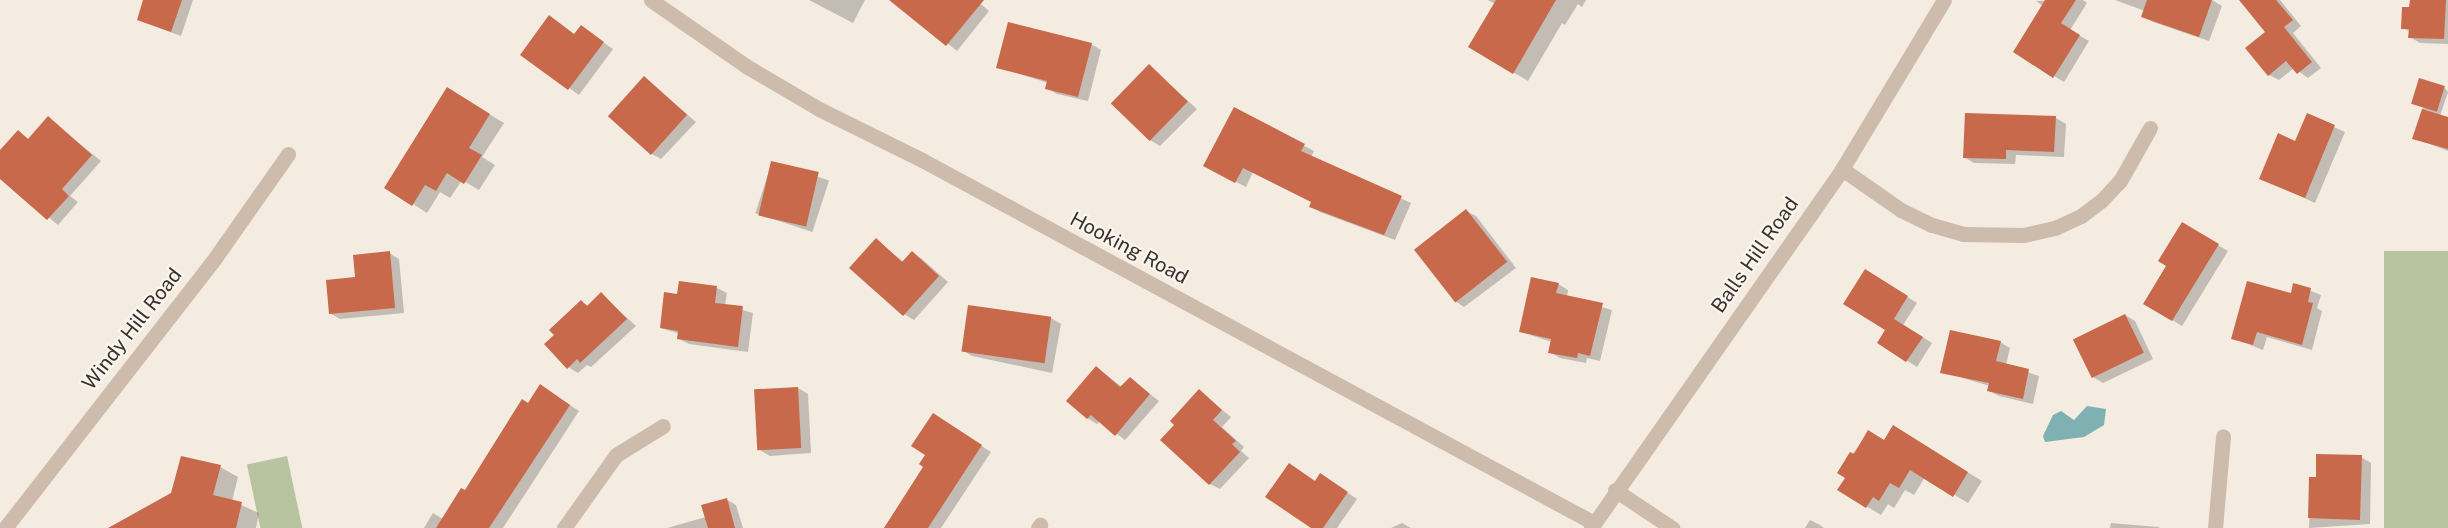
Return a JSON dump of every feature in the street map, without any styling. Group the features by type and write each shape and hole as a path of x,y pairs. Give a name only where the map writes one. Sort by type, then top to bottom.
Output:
{"street":[{"name":"Hooking Road","path":"651,0 746,66 819,110 922,160 1593,525"},
{"name":"Balls Hill Road","path":"1593,525 1615,490 1842,169 1944,0"},
{"path":"1842,169 1901,210 1932,225 1963,234 2024,235 2064,224 2102,200 2120,181 2150,128"},
{"name":"Windy Hill Road","path":"5,528 215,258 288,154"},
{"path":"564,528 616,455 663,426"},
{"path":"2215,528 2223,436"},
{"path":"1615,490 1672,528"}],"green space":[{"path":"2384,251 2448,251 2448,528 2384,528"},
{"path":"287,456 302,528 260,528 247,465"}],"water":[{"path":"2087,406 2106,409 2104,425 2084,437 2045,442 2043,436 2053,415 2061,411 2074,420"}],"building":[{"path":"143,0 182,0 171,32 137,20"},
{"path":"889,0 984,0 946,46"},
{"path":"1496,0 1556,0 1513,74 1468,47"},
{"path":"2045,0 2076,0 2061,23 2080,35 2053,78 2013,52"},
{"path":"2147,0 2212,0 2199,37 2141,17"},
{"path":"2239,0 2276,0 2293,20 2284,27 2312,62 2297,74 2286,61 2268,76 2245,48 2265,32"},
{"path":"2410,0 2446,0 2444,39 2408,38 2409,29 2401,29 2402,7 2409,7"},
{"path":"549,15 574,34 581,25 604,42 568,90 520,55"},
{"path":"1008,22 1092,43 1078,97 1045,89 1047,81 996,68"},
{"path":"1149,64 1188,102 1150,141 1111,104"},
{"path":"644,76 687,115 651,155 608,116"},
{"path":"2419,78 2445,86 2437,112 2411,104"},
{"path":"447,87 490,114 469,148 482,155 464,184 447,173 436,191 425,185 412,206 384,188"},
{"path":"1234,107 1305,144 1301,151 1402,196 1384,235 1309,207 1311,202 1243,168 1235,183 1203,166"},
{"path":"2422,109 2448,117 2448,149 2412,139"},
{"path":"1965,113 2056,116 2054,152 2006,150 2006,159 1963,158"},
{"path":"2307,113 2335,125 2305,198 2259,179 2278,133 2295,141"},
{"path":"48,116 92,155 62,189 69,196 47,220 0,179 0,150 18,130 28,139"},
{"path":"771,161 819,172 806,227 758,216"},
{"path":"1466,209 1507,262 1455,302 1414,250"},
{"path":"2182,222 2219,244 2172,321 2143,304 2166,266 2158,261"},
{"path":"876,238 902,262 912,251 939,276 903,316 849,268"},
{"path":"390,251 395,308 329,314 326,280 355,277 353,255"},
{"path":"1865,269 1908,296 1894,319 1923,337 1906,362 1877,343 1885,330 1843,304"},
{"path":"1531,277 1559,283 1556,293 1603,303 1590,356 1578,353 1577,358 1548,353 1551,339 1519,332"},
{"path":"679,281 717,286 715,303 743,306 738,347 677,339 678,331 660,328 664,292 677,294"},
{"path":"2247,281 2291,293 2293,283 2311,288 2308,302 2313,303 2302,345 2257,332 2253,345 2231,339"},
{"path":"601,292 627,319 580,363 577,359 567,369 544,344 554,335 549,330 581,300 587,306"},
{"path":"968,305 1051,317 1045,363 961,352"},
{"path":"2125,314 2144,353 2092,378 2073,339"},
{"path":"1950,330 2001,341 1996,361 2029,369 2023,399 1987,391 1989,383 1940,373"},
{"path":"1096,366 1120,387 1130,377 1150,394 1115,436 1091,415 1087,419 1066,401"},
{"path":"540,384 570,405 489,528 436,528 461,488 465,490 522,399 528,403"},
{"path":"798,387 801,448 757,450 754,389"},
{"path":"1199,389 1222,410 1213,420 1236,441 1232,444 1240,452 1209,485 1160,440 1174,425 1170,421"},
{"path":"933,413 982,445 928,528 884,528 923,467 919,464 925,455 911,446"},
{"path":"1893,425 1968,472 1953,497 1910,470 1899,488 1890,483 1879,501 1873,497 1866,508 1837,490 1845,478 1837,473 1850,452 1854,454 1868,430 1884,440"},
{"path":"2316,454 2362,455 2360,520 2308,518 2309,477 2316,477"},
{"path":"181,456 221,465 213,495 242,502 236,528 108,528 171,493"},
{"path":"1289,463 1315,481 1320,473 1348,492 1323,528 1311,528 1265,497"},
{"path":"727,498 735,528 708,528 701,505"}]}
